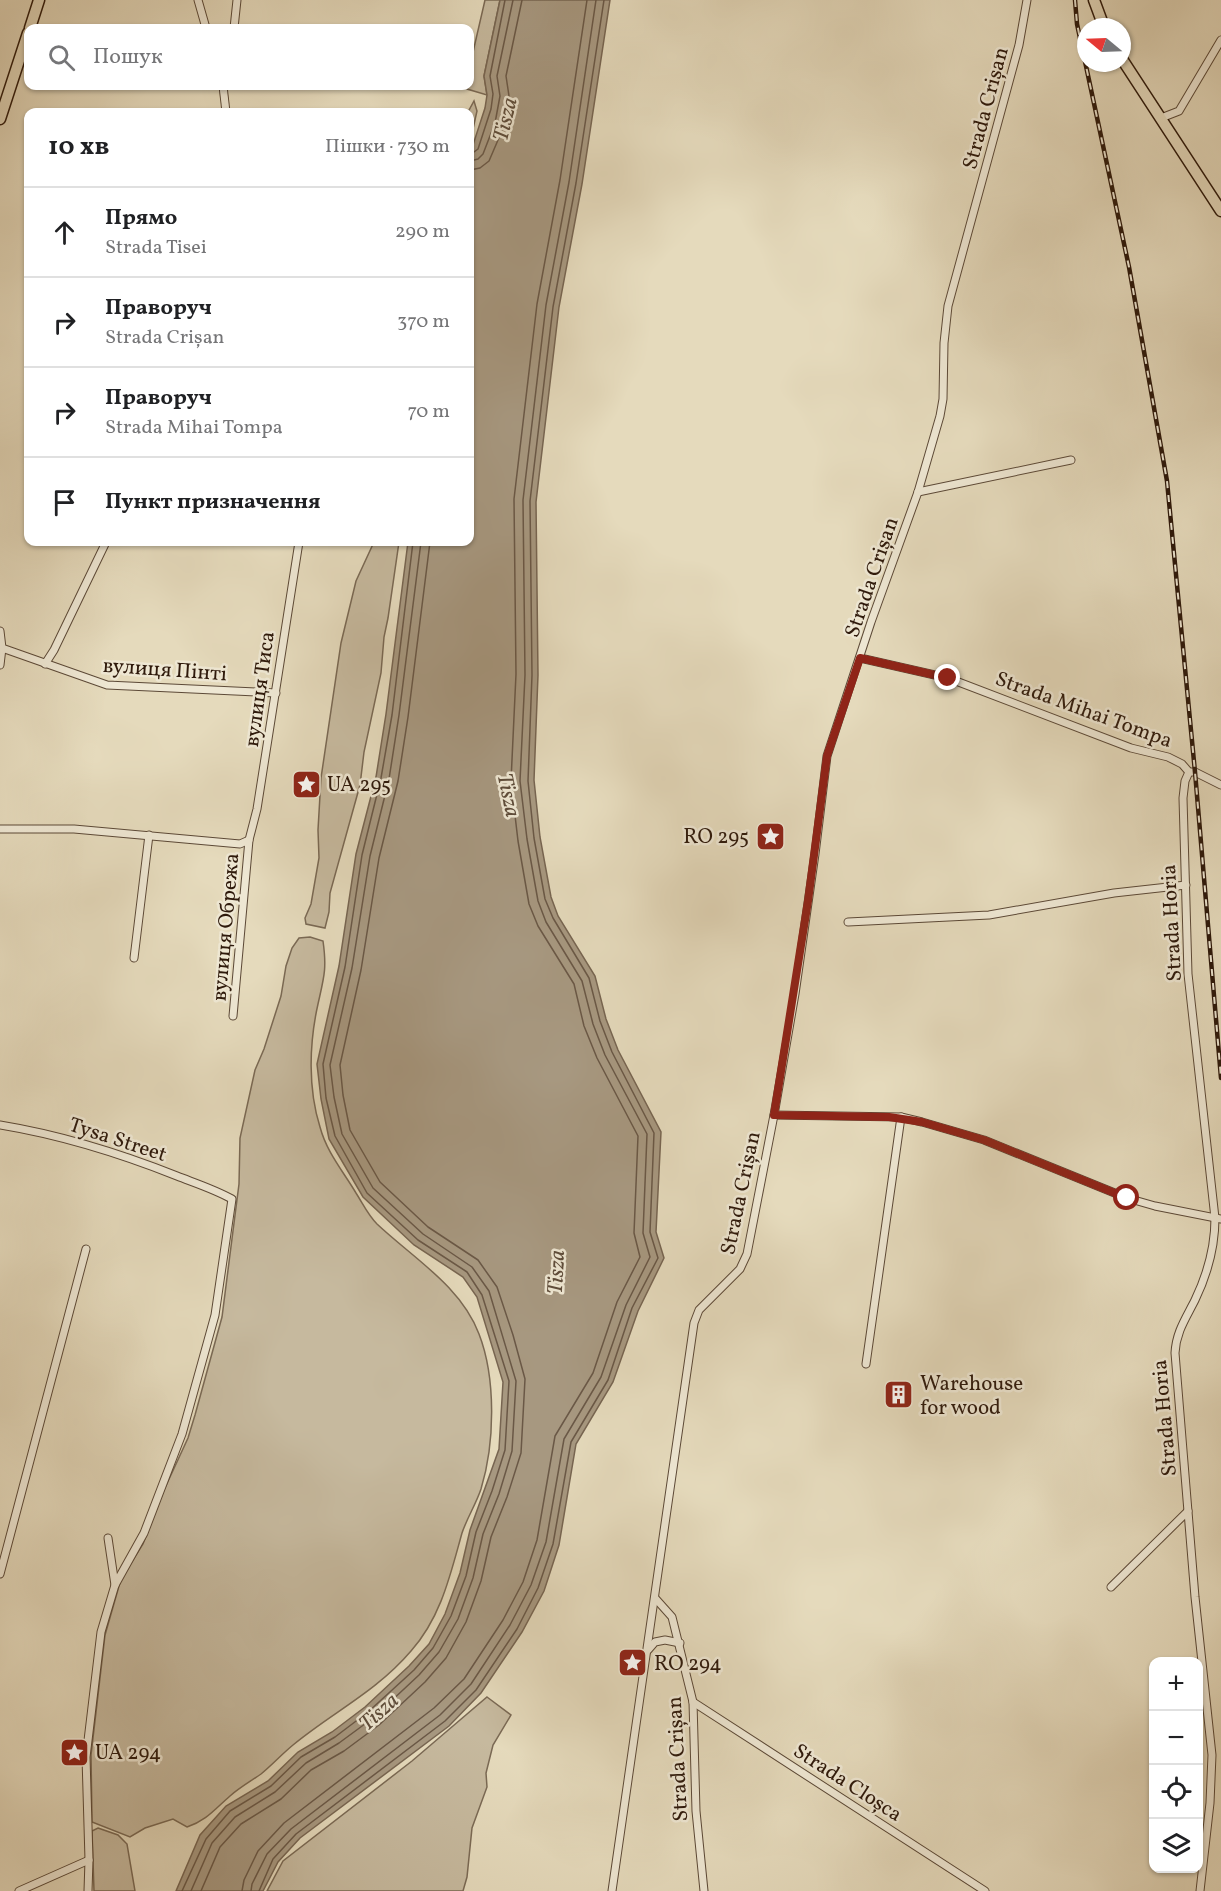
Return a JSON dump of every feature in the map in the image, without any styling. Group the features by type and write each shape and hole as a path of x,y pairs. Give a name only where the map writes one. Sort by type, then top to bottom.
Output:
{"main road":[{"path":"31,24 39,0"},
{"path":"1094,0 1101,18"},
{"path":"0,119 24,45"},
{"path":"1131,72 1221,211"}],"street":[{"path":"198,0 205,24"},
{"path":"234,24 237,0"},
{"name":"Strada Crișan","path":"704,1891 697,1822 693,1702 672,1617 655,1598 695,1317 705,1303 740,1269 747,1254 774,1115 810,889 827,756 918,492 943,399 944,343 948,306 1019,45 1027,0"},
{"path":"1161,118 1179,111 1221,40"},
{"path":"223,90 226,108"},
{"path":"918,492 1071,460"},
{"path":"45,664 104,546"},
{"name":"вулиця Тиса","path":"249,840 257,809 298,546"},
{"path":"0,631 2,648 0,665"},
{"name":"вулиця Пінті","path":"2,648 107,685 276,693"},
{"name":"Strada Mihai Tompa","path":"860,658 948,678 1131,747 1168,757 1182,764 1189,772 1195,772 1221,785"},
{"name":"Strada Horia","path":"1189,772 1185,781 1183,798 1188,974 1218,1219 1207,1271 1175,1343 1195,1597 1212,1755 1210,1803 1200,1891"},
{"path":"0,829 74,829 240,844 249,840"},
{"path":"134,958 149,835"},
{"name":"вулиця Обрежа","path":"233,1016 249,840"},
{"path":"848,922 989,915 1114,893 1186,885"},
{"path":"774,1115 901,1117 984,1140 1127,1198 1218,1219"},
{"path":"866,1364 901,1117"},
{"name":"Tysa Street","path":"0,1125 73,1140 152,1166 232,1199 215,1315 185,1423 144,1533 115,1585"},
{"path":"0,1574 86,1249"},
{"path":"1111,1587 1188,1511"},
{"path":"88,1891 86,1757 100,1632 115,1585 108,1538"},
{"path":"612,1891 655,1598"},
{"path":"647,1652 655,1642 664,1640 680,1642"},
{"name":"Strada Cloșca","path":"693,1702 985,1891"},
{"path":"19,1891 89,1860"}],"shaded area":[{"path":"485,0 500,0 484,76 487,95 470,90 474,90 474,48"},
{"path":"474,101 477,111 474,124 474,108 470,108"},
{"path":"372,546 398,546 384,637 381,673 364,752 360,785 330,893 325,928 306,924 305,918 311,904 319,858 321,778 341,643 356,581"},
{"path":"310,937 323,941 325,959 315,1019 311,1066 313,1097 323,1136 336,1162 374,1221 435,1274 461,1301 471,1317 485,1351 491,1390 491,1431 486,1471 479,1495 462,1533 437,1610 421,1638 398,1665 369,1690 308,1733 261,1774 200,1821 187,1827 173,1819 145,1828 130,1837 92,1822 91,1755 105,1635 121,1579 143,1544 188,1438 195,1415 222,1317 239,1184 240,1138 255,1070 281,996 286,966 292,948 299,938"},
{"path":"487,1697 511,1715 493,1745 486,1773 487,1787 472,1828 467,1877 463,1891 267,1891 283,1861 412,1761"},
{"path":"98,1828 118,1835 127,1844 135,1891 94,1891 92,1831"}],"water":[{"name":"Tisza","path":"500,0 610,0 582,184 559,307 536,502 538,675 534,780 540,837 551,897 558,916 595,976 606,1019 618,1050 661,1132 656,1232 664,1258 638,1311 613,1382 576,1444 559,1545 544,1591 522,1632 481,1693 449,1726 300,1838 278,1862 263,1891 176,1891 200,1835 226,1806 268,1781 298,1752 332,1732 365,1707 429,1644 445,1614 460,1573 470,1530 499,1449 503,1382 477,1297 463,1277 414,1245 363,1197 329,1139 317,1064 339,966 356,854 376,777 407,546 474,546 474,142 487,95 484,76"}],"railway":[{"path":"1075,0 1077,24 1129,267 1167,481 1221,1078"}],"place":[{"name":"UA 295","path":"306,784"},
{"name":"RO 295","path":"770,836"},
{"name":"Warehouse for wood","path":"899,1395"},
{"name":"RO 294","path":"633,1663"},
{"name":"UA 294","path":"74,1752"}],"route":[{"path":"948,678 860,658 827,756 795,994 774,1115 901,1117 984,1140 1127,1198"}]}
